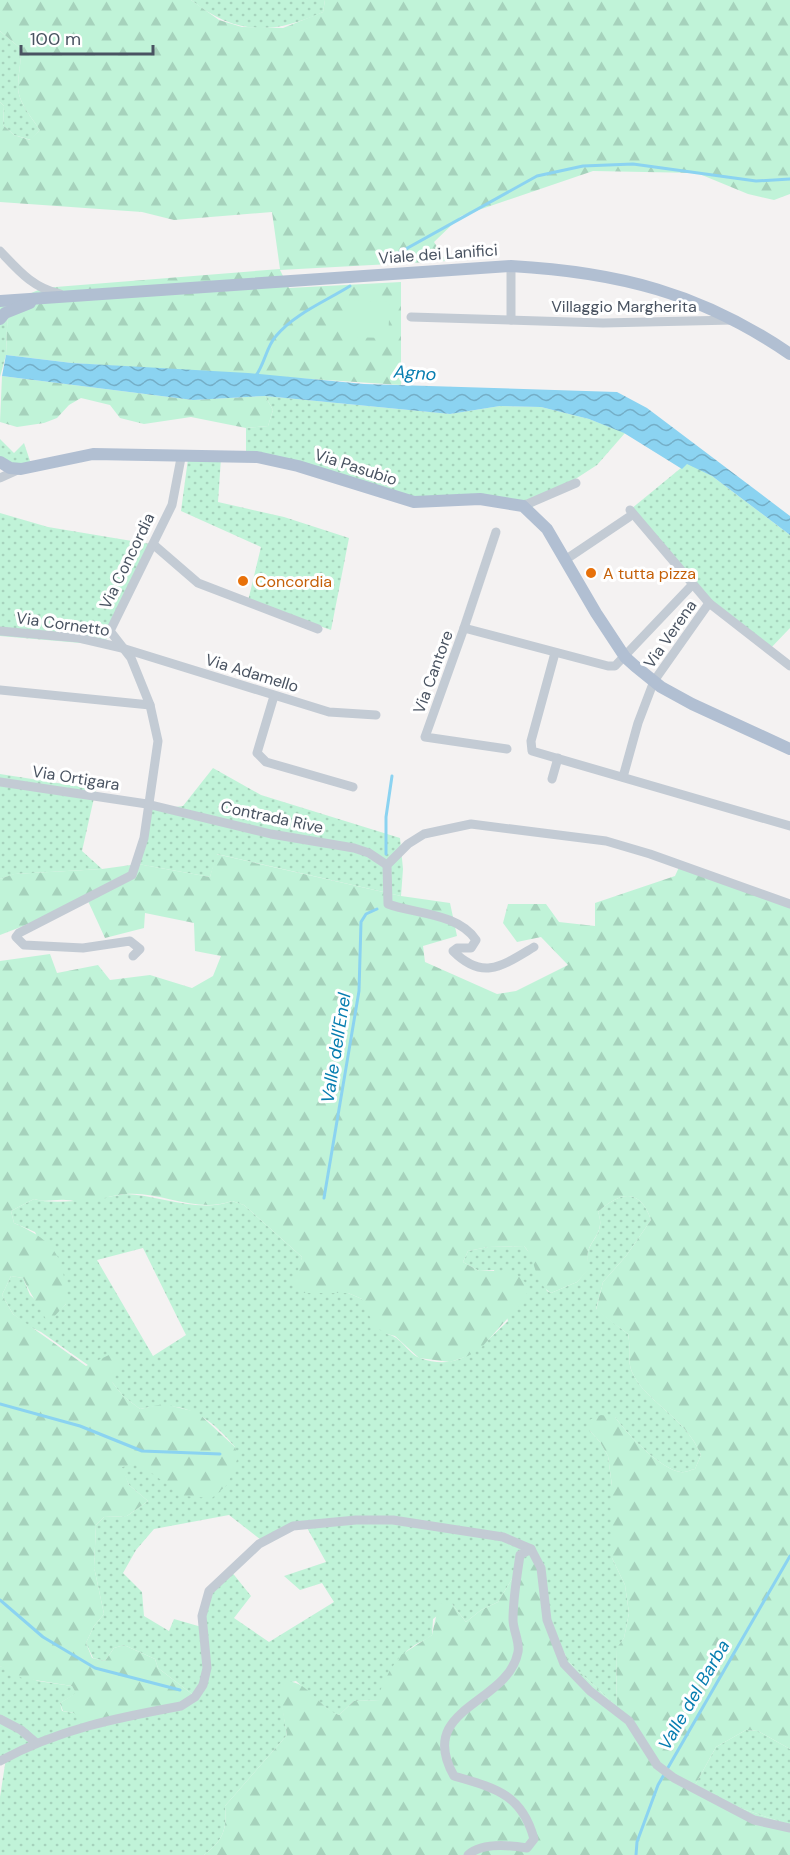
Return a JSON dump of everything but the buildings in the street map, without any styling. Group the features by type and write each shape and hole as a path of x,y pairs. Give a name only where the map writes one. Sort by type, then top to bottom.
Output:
{"main road":[{"name":"Viale dei Lanifici","path":"0,302 30,298 511,266 564,269 648,284 679,294 738,320 790,354"},
{"name":"Viale dei Lanifici","path":"0,319 5,313 21,305 71,297"},
{"name":"Via Pasubio","path":"21,469 93,454 181,458 257,457 298,466 414,502 480,499 523,506"},
{"path":"0,462 10,468 21,469"},
{"path":"523,506 547,529 625,657 654,681 717,717 790,749"}],"street":[{"path":"0,252 27,279 42,290 71,297"},
{"path":"511,266 511,320"},
{"path":"27,279 30,298"},
{"name":"Villaggio Margherita","path":"411,317 603,323 738,320"},
{"name":"Via Concordia","path":"139,952 130,941 83,948 24,945 18,942 16,937 19,933 132,875 144,838 147,804 158,741 150,705 131,658 110,631 131,583 154,545 172,505 181,458"},
{"path":"0,478 21,469"},
{"path":"523,506 576,483"},
{"path":"565,560 630,514 710,603 790,666"},
{"path":"465,628 496,532"},
{"path":"154,545 198,583 318,629"},
{"path":"625,657 693,584"},
{"name":"Via Verena","path":"623,777 638,723 654,681 710,603"},
{"name":"Via Cantore","path":"507,749 425,737 465,628 608,666 615,666 625,657"},
{"name":"Via Cornetto","path":"0,631 79,638 122,648"},
{"name":"Via Adamello","path":"122,648 329,712 376,715"},
{"path":"555,653 531,741 532,750 790,826"},
{"path":"0,690 150,705"},
{"path":"274,696 257,753 266,762 352,787"},
{"path":"552,779 558,758"},
{"name":"Via Ortigara","path":"0,782 147,804"},
{"name":"Contrada Rive","path":"147,804 271,834 354,848 369,853 387,865"},
{"path":"534,947 489,969 478,969 453,951 457,948 471,948 475,945 476,940 471,932 441,918 388,904 387,865 408,844 424,834 471,824 606,841 650,854 790,904"},
{"path":"0,1761 35,1742 72,1729 181,1706 195,1698 203,1685 207,1668 202,1616 209,1591 260,1544 293,1526 356,1520 393,1520 503,1537 531,1549 541,1568 547,1620 564,1665 590,1691 629,1721 657,1765 674,1778 754,1820 790,1828"},
{"path":"468,1855 472,1851 504,1844 527,1848 534,1839 530,1823 509,1796 454,1776 446,1762 443,1743 450,1726 474,1701 504,1680 518,1651 513,1621 517,1576 520,1555 531,1549"},
{"path":"0,1719 21,1730 35,1742"}],"green space":[{"path":"0,0 191,0 219,20 242,27 283,28 323,12 325,0 790,0 790,194 774,200 748,194 697,173 593,171 461,216 434,242 446,261 280,270 289,288 401,282 401,385 72,363 6,355 8,303 43,288 280,269 272,212 174,220 142,212 0,202 0,102 4,106 3,125 14,135 30,140 40,130 20,98 18,87 20,48 0,31"},
{"path":"191,0 325,0 323,12 305,20 271,28 255,28 223,20"},
{"path":"0,31 20,48 18,82 20,98 40,130 31,140 14,135 3,125 4,106 0,102"},
{"path":"345,300 390,302 388,338 344,337"},
{"path":"8,303 6,355 0,377 0,304"},
{"path":"2,376 193,400 265,396 273,410 268,426 246,428 191,417 144,424 120,418 110,405 81,398 69,405 57,418 44,423 17,427 0,422"},
{"path":"265,396 450,414 500,406 541,407 589,419 625,433 597,465 526,511 503,501 415,502 246,458 246,428 268,426 273,410"},
{"path":"0,439 14,453 24,443 32,467 0,463"},
{"path":"221,458 218,502 284,517 349,538 331,630 248,601 261,547 181,511 188,459"},
{"path":"687,463 712,476 790,535 790,628 767,652 730,622 631,509"},
{"path":"0,513 48,527 150,544 104,645 0,636"},
{"path":"213,768 261,795 400,838 403,869 401,896 217,854 210,877 138,864 152,810 183,806"},
{"path":"0,774 96,789 82,851 102,869 15,874 0,879"},
{"path":"216,854 401,896 450,903 457,936 423,946 425,962 497,994 516,991 568,965 541,937 517,942 503,923 508,904 546,904 559,922 595,926 595,903 675,876 680,865 790,905 790,1749 758,1731 746,1730 716,1747 694,1787 743,1809 790,1825 790,1855 204,1855 220,1840 225,1822 225,1806 287,1735 278,1685 287,1682 302,1686 339,1715 354,1701 380,1700 378,1695 390,1670 401,1655 432,1635 439,1603 452,1604 466,1622 481,1610 498,1602 512,1579 535,1550 555,1636 570,1663 617,1707 616,1649 624,1638 629,1613 625,1585 612,1558 612,1486 608,1456 590,1431 589,1420 601,1415 615,1417 645,1450 673,1470 683,1472 695,1469 701,1455 686,1430 638,1383 629,1359 628,1334 596,1310 603,1282 626,1256 651,1220 641,1202 629,1196 614,1200 598,1212 599,1228 588,1252 590,1268 577,1282 551,1293 541,1283 524,1246 488,1247 468,1251 463,1262 479,1271 513,1271 529,1286 525,1299 480,1349 450,1362 419,1358 395,1336 374,1326 362,1299 348,1293 301,1293 294,1284 302,1257 244,1205 232,1201 206,1205 192,1204 139,1194 126,1194 82,1202 34,1199 11,1211 14,1223 40,1237 56,1253 63,1275 66,1304 48,1323 23,1278 11,1276 2,1295 13,1314 86,1366 111,1354 121,1364 112,1382 123,1396 140,1409 163,1404 197,1412 235,1447 238,1457 228,1484 212,1498 183,1496 138,1463 122,1467 129,1485 148,1501 127,1516 104,1517 96,1525 94,1567 104,1614 94,1626 86,1643 92,1658 105,1661 114,1648 124,1645 155,1659 158,1668 196,1697 187,1705 86,1724 74,1713 63,1711 60,1703 76,1693 72,1686 22,1678 0,1666 0,961 50,954 57,973 98,965 110,980 150,975 192,988 213,976 221,956 195,951 194,923 145,913 144,928 105,938 88,901 0,935 0,879 14,874 102,869 138,864 210,877"},
{"path":"125,1194 193,1205 206,1206 232,1201 244,1205 302,1257 299,1271 301,1293 348,1293 362,1299 387,1334 397,1338 415,1356 434,1362 447,1362 470,1354 508,1321 494,1270 479,1271 463,1262 468,1251 488,1247 524,1246 531,1255 547,1291 551,1293 577,1282 589,1268 588,1252 600,1228 598,1212 622,1197 629,1196 641,1202 651,1220 626,1256 603,1282 596,1309 628,1334 629,1359 638,1383 686,1430 701,1455 695,1469 681,1472 673,1470 654,1458 635,1441 615,1417 590,1431 608,1456 612,1486 612,1558 625,1585 629,1613 624,1638 616,1650 617,1707 570,1663 555,1636 512,1579 498,1602 481,1610 466,1622 452,1604 433,1619 432,1635 405,1652 395,1664 380,1700 354,1701 339,1715 331,1712 296,1681 279,1685 287,1735 225,1806 225,1822 220,1840 204,1855 0,1855 0,1797 6,1758 0,1761 0,1666 38,1681 72,1686 77,1693 60,1703 62,1711 74,1713 196,1697 158,1668 155,1659 124,1645 114,1648 105,1661 93,1658 86,1643 94,1626 104,1614 94,1567 96,1525 104,1517 127,1516 148,1501 129,1485 121,1467 138,1462 154,1474 235,1447 215,1426 194,1412 169,1406 140,1409 123,1396 112,1382 13,1314 2,1295 11,1276 23,1278 30,1295 53,1316 66,1304 35,1232 14,1223 11,1211 34,1199 66,1202","holes":["143,1248 186,1335 153,1356 97,1260","229,1515 265,1543 284,1532 306,1526 326,1562 284,1576 300,1590 322,1583 334,1602 269,1642 234,1618 251,1596 231,1571 210,1596 205,1628 174,1619 169,1631 144,1616 142,1592 123,1573 136,1550 154,1529"]},
{"path":"746,1730 758,1731 790,1749 790,1825 743,1809 694,1787 716,1747"}],"water":[{"path":"6,355 72,363 248,373 364,384 617,392 647,408 790,516 790,535 712,476 687,464 682,469 624,433 589,419 541,407 500,406 450,414 265,396 193,400 2,376"}],"waterway":[{"path":"386,260 537,176 583,166 633,164 756,181 790,179"},
{"path":"255,377 273,340 283,328 301,314 350,286"},
{"name":"Valle dell'Enel","path":"386,854 386,817 392,776"},
{"name":"Valle dell'Enel","path":"324,1198 359,991 361,922 366,914 377,909"},
{"path":"0,1404 80,1426 142,1451 220,1454"},
{"name":"Valle del Barba","path":"636,1855 637,1842 658,1785 790,1556"},
{"path":"0,1600 43,1637 95,1668 180,1690"}],"place":[{"name":"A tutta pizza","path":"591,573"},
{"name":"Concordia","path":"243,581"}],"water label":[{"name":"Agno","path":"415,373"}]}
